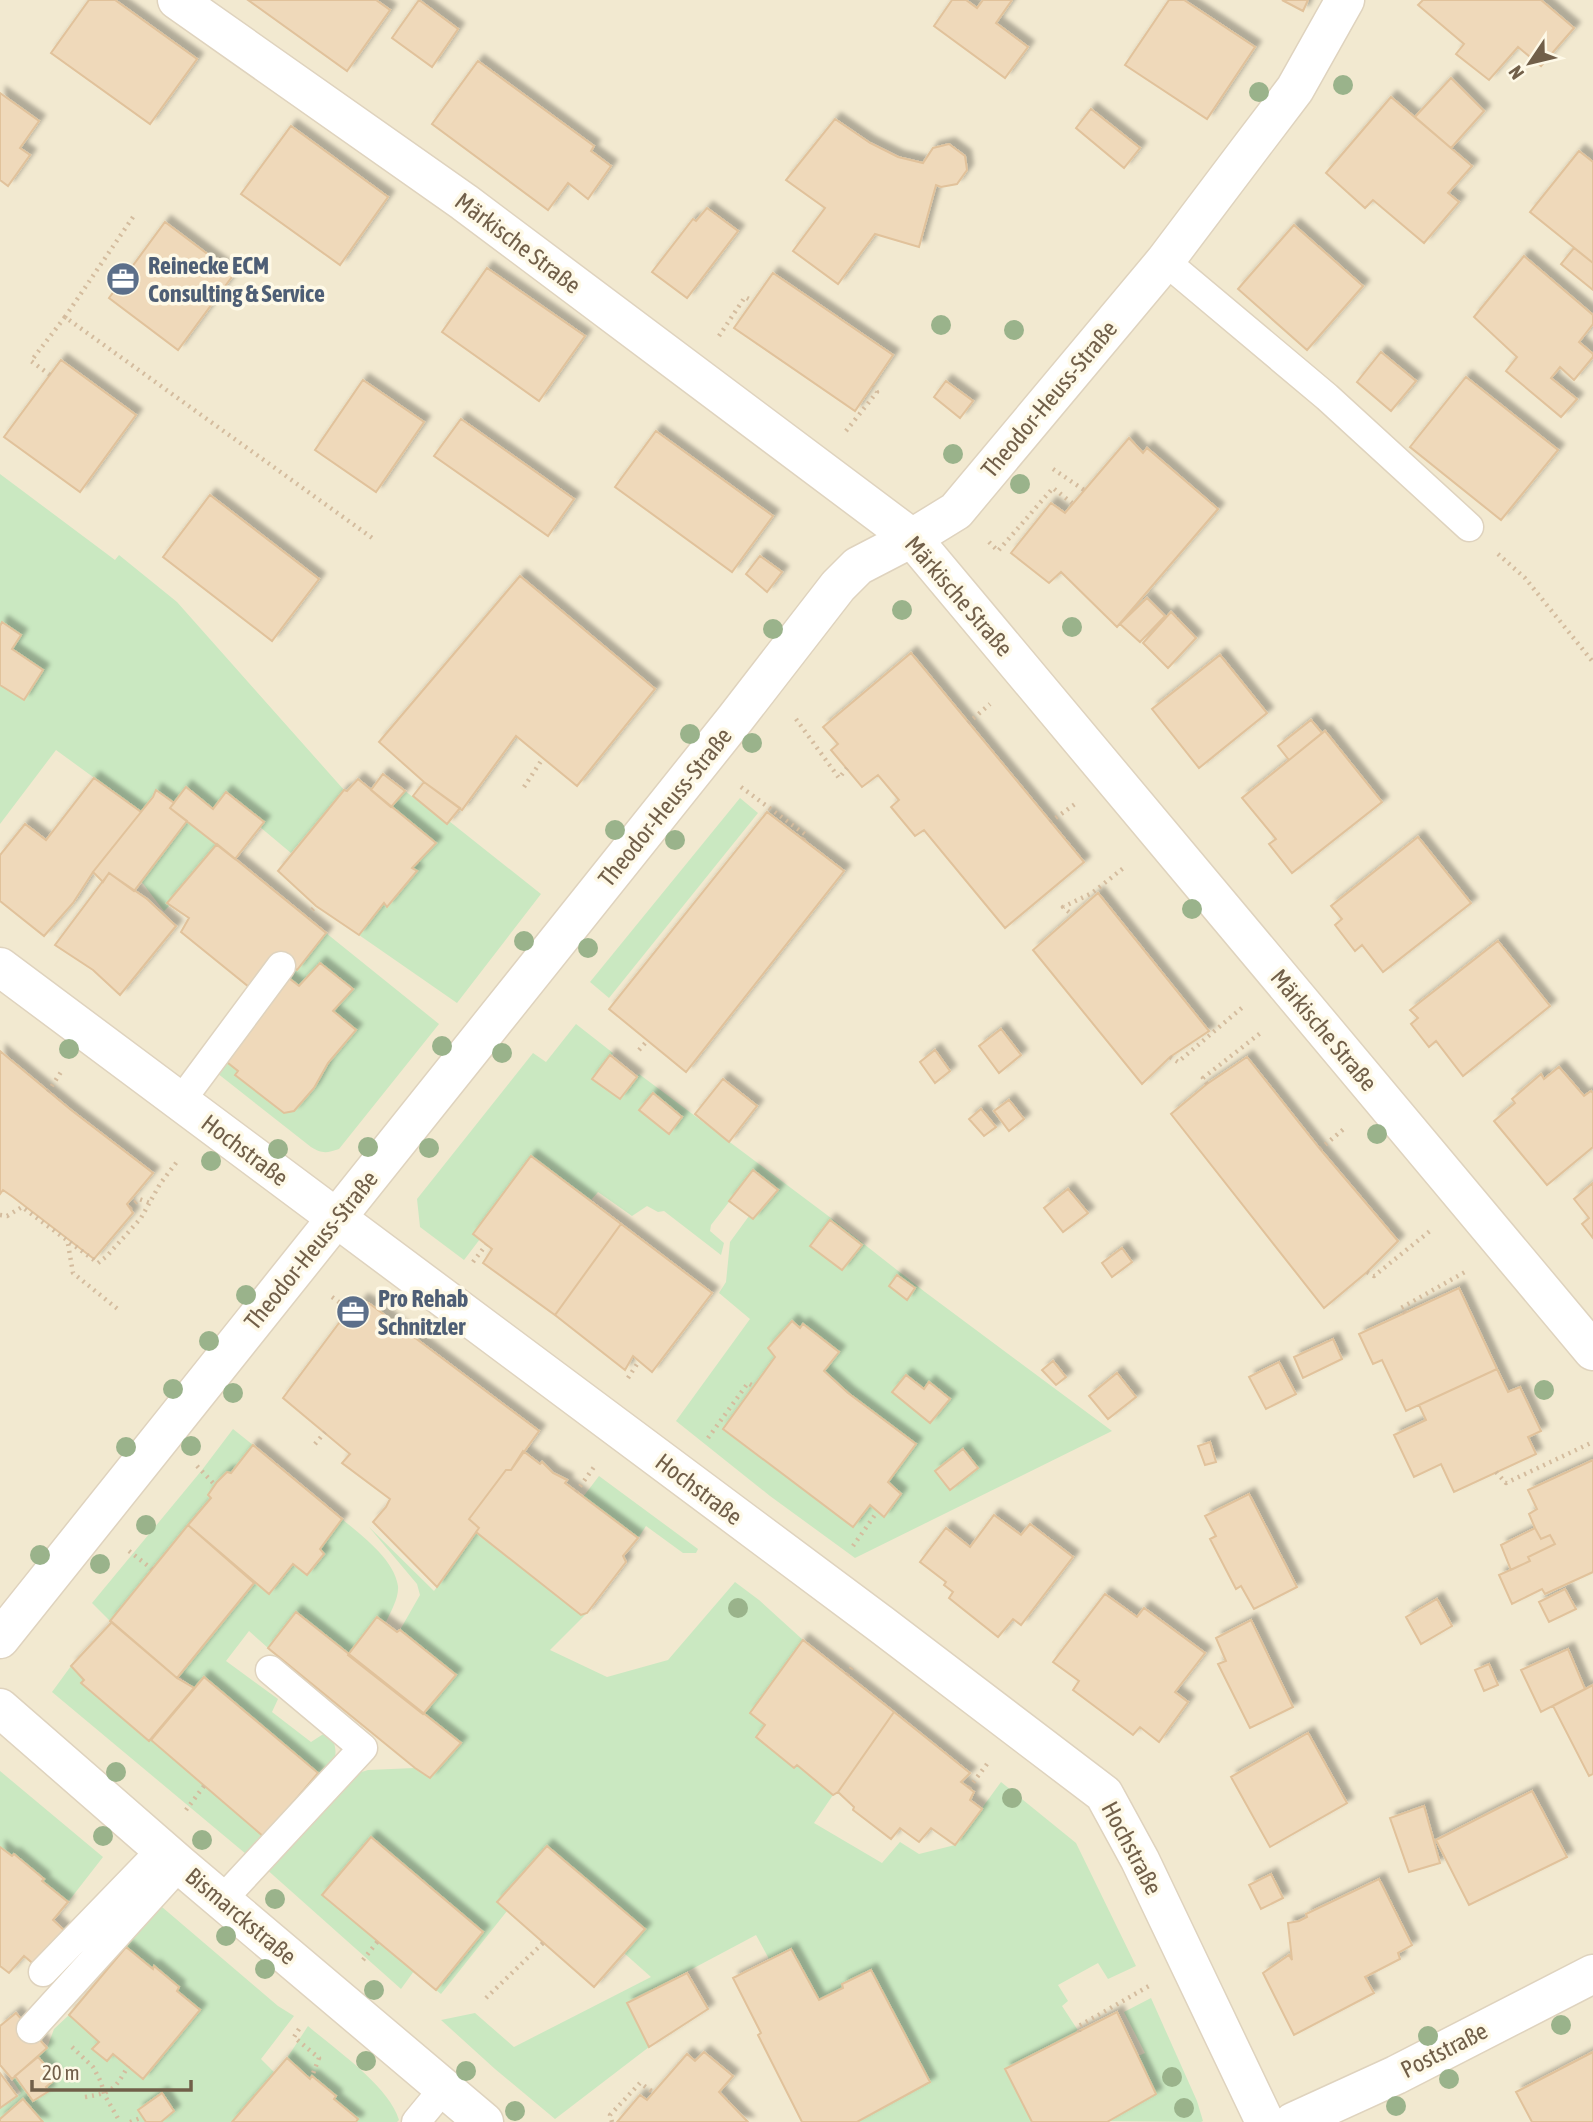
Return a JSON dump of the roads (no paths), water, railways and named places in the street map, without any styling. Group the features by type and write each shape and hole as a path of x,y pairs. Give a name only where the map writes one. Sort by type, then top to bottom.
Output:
{"street":[{"name":"Märkische Straße","path":"177,0 464,202 912,538 1593,1351"},
{"name":"Theodor-Heuss-Straße","path":"0,1639 704,759 838,586 858,566 956,511 1164,261 1295,89 1345,0"},
{"name":"Hochstraße","path":"0,967 1104,1794 1140,1860 1265,2122"},
{"name":"Bismarckstraße","path":"0,1708 484,2122"},
{"name":"Poststraße","path":"1293,2122 1396,2075 1593,1975"}],"lane":[{"path":"1164,261 1327,397 1469,527"},
{"path":"180,1102 281,966"},
{"path":"222,1900 363,1748 270,1670"},
{"path":"43,1972 171,1857"},
{"path":"31,2029 171,1857"},
{"path":"416,2122 444,2088"}],"place":[{"name":"Reinecke ECM Consulting & Service","path":"123,279"},
{"name":"Pro Rehab Schnitzler","path":"353,1312"}]}
